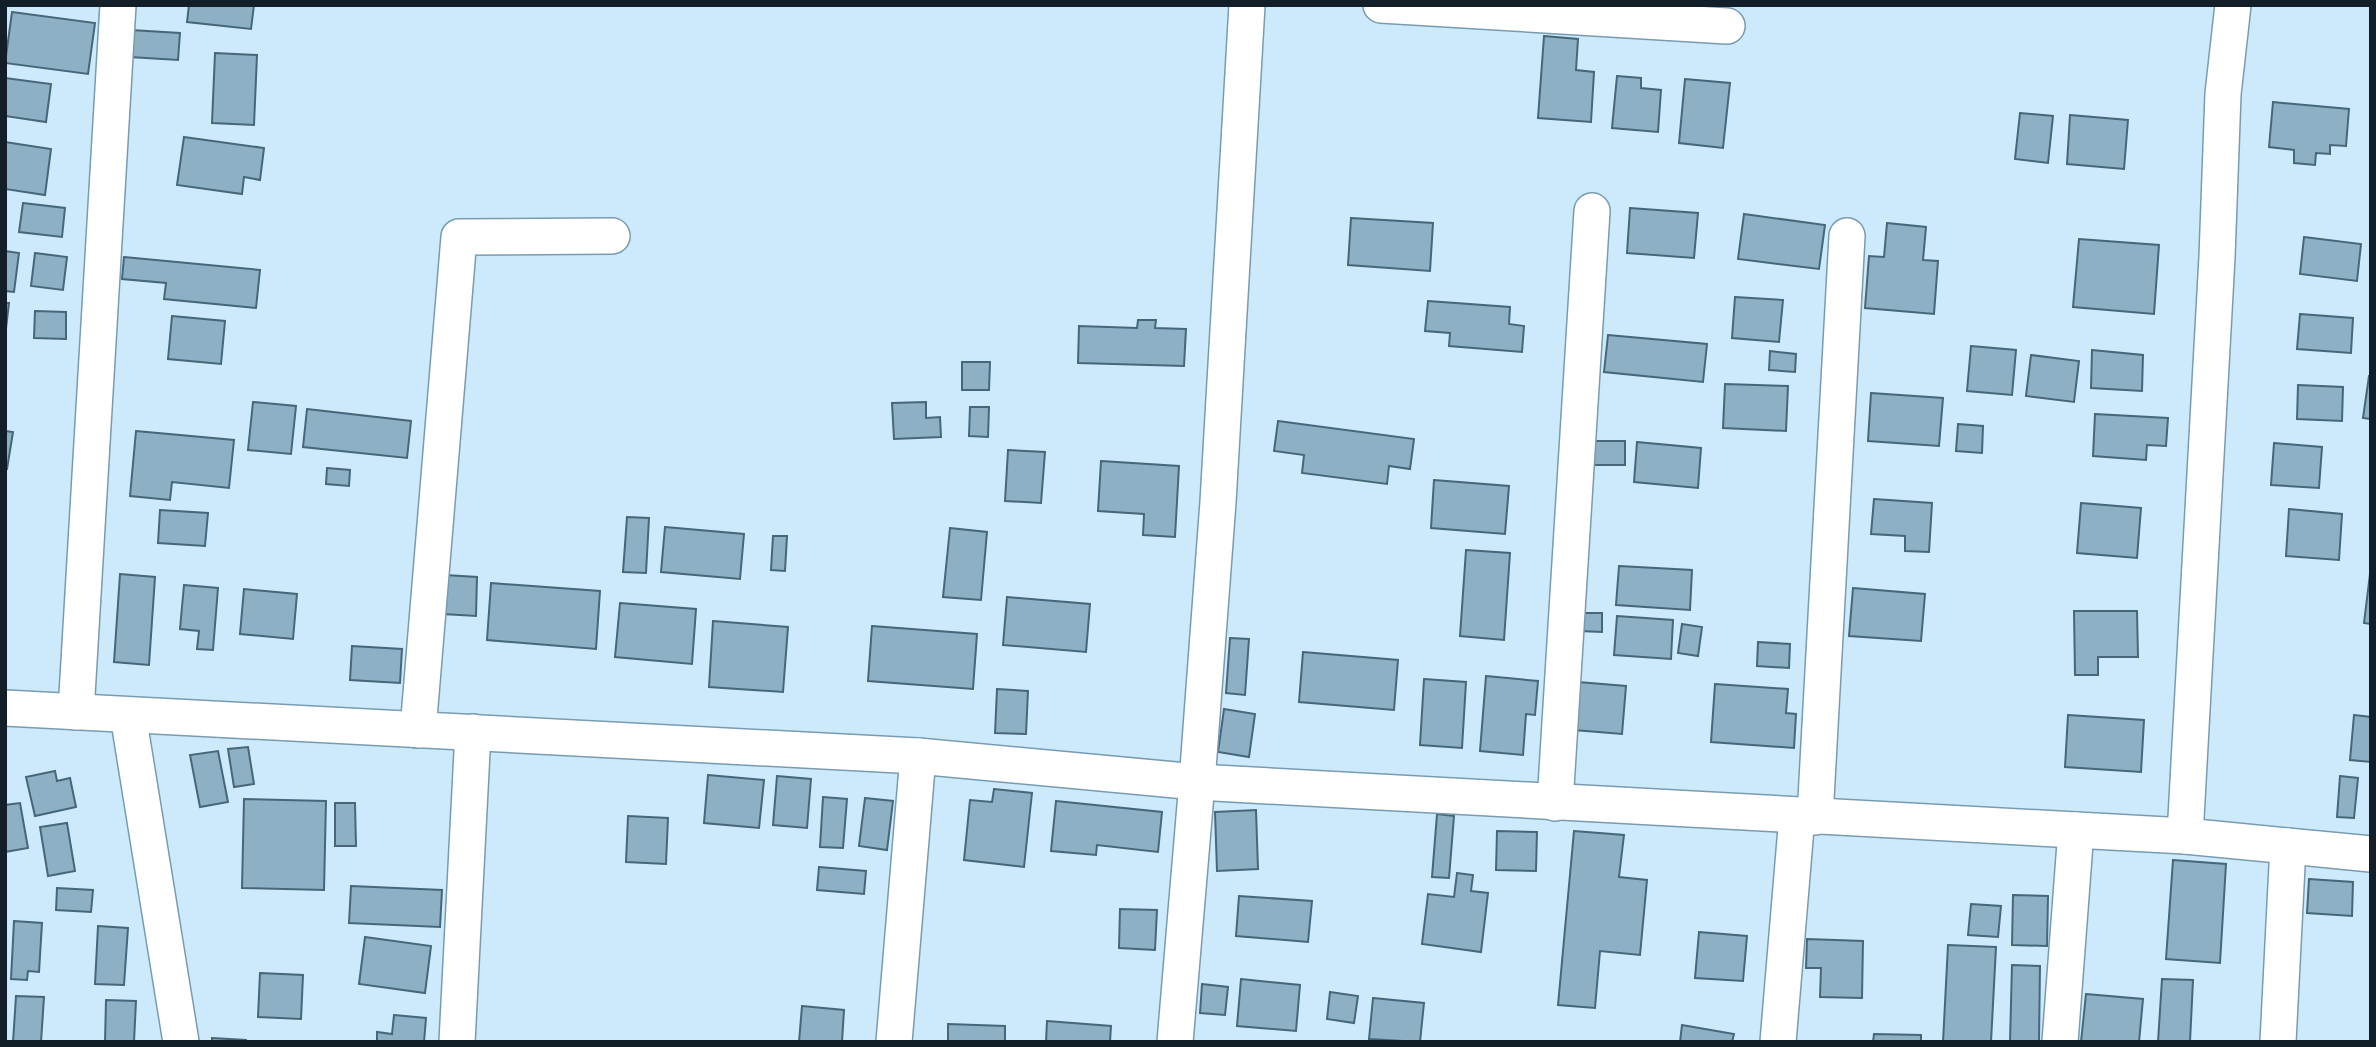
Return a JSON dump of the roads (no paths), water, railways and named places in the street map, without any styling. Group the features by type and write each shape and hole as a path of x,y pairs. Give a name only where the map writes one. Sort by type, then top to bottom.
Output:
{"street":[{"path":"76,712 118,5"},
{"path":"1175,1042 1218,502 1247,5"},
{"path":"1381,5 1727,26"},
{"path":"2185,836 2217,257 2223,93 2233,5"},
{"path":"1555,803 1592,211"},
{"path":"418,730 459,237 612,236"},
{"path":"1779,1042 1806,817 1847,236"},
{"path":"5,708 918,756 1197,782 2185,836 2371,854"},
{"path":"128,715 181,1042"},
{"path":"457,1042 473,732"},
{"path":"894,1042 918,756"},
{"path":"2060,1042 2076,831"},
{"path":"2278,1042 2288,846"}]}
